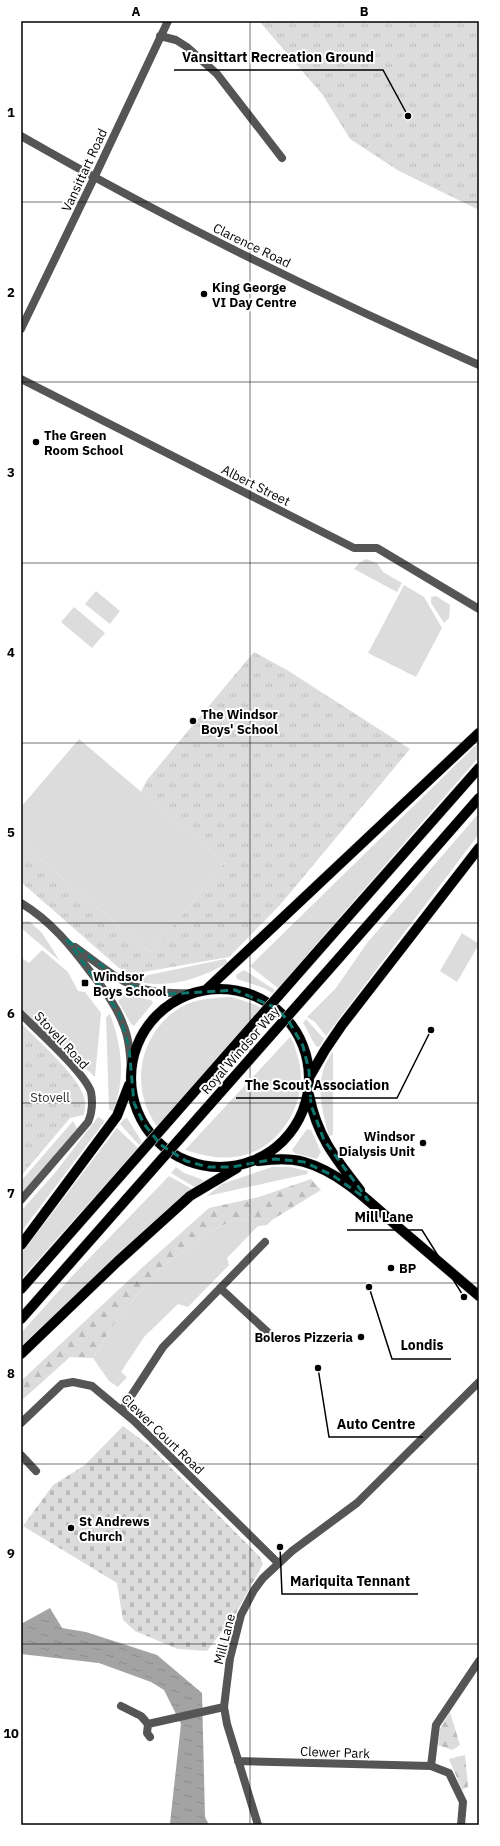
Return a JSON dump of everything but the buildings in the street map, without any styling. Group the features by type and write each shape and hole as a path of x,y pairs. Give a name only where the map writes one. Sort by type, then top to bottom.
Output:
{"main road":[{"path":"206,990 479,733"},
{"name":"Royal Windsor Way","path":"21,1289 479,768"},
{"name":"Royal Windsor Way","path":"21,1319 479,798"},
{"path":"310,1076 342,1025 479,848"},
{"path":"21,1354 117,1262 190,1196 246,1164 271,1152 289,1135 303,1112 309,1091 310,1076 307,1058 297,1033 288,1020 274,1007 248,993 223,989 206,990 192,994 170,1004 151,1022 139,1041 131,1069 134,1103 144,1124 161,1145 186,1161 208,1167 220,1168 246,1164 276,1159 304,1162 332,1175 368,1200 479,1296"},
{"path":"21,1245 117,1116 125,1100 131,1081"},
{"path":"309,1091 314,1117 324,1140 368,1200"}],"street":[{"name":"Vansittart Road","path":"21,329 168,21"},
{"path":"160,36 176,40 187,47 217,74 282,158"},
{"name":"Clarence Road","path":"21,136 94,178 222,244 410,334 479,365"},
{"name":"Albert Street","path":"21,379 354,548 377,548 479,609"},
{"path":"21,903 40,915 67,940 113,975 131,986 159,994 192,994"},
{"path":"67,940 107,993 119,1013 127,1035 131,1069"},
{"name":"Stovell Road","path":"21,1014 76,1070 90,1091 92,1112 88,1122 21,1200"},
{"path":"122,1410 163,1347 265,1242"},
{"path":"220,1288 275,1339"},
{"name":"Clewer Court Road","path":"21,1423 62,1384 74,1382 92,1386 122,1410 278,1563"},
{"name":"Mill Lane","path":"258,1825 227,1724 224,1707 230,1658 241,1615 254,1590 278,1563 357,1503 479,1382"},
{"path":"21,1456 36,1471"},
{"path":"432,1766 436,1725 479,1662"},
{"path":"122,1706 141,1716 148,1724 147,1733 150,1737"},
{"path":"148,1724 224,1707"},
{"name":"Clewer Park","path":"238,1761 432,1766 449,1772 463,1802 461,1825"}],"highlighted area":[{"path":"67,940 121,980 139,989 170,994 235,990 274,1007 288,1020 303,1046 309,1071 311,1105 324,1140 368,1200 332,1175 304,1162 275,1159 232,1167 208,1167 186,1161 161,1145 144,1124 134,1103 129,1047 119,1013"}],"green space":[{"path":"259,21 479,21 479,210 399,171 350,139 322,94"},
{"path":"366,559 377,563 383,572 402,583 397,592 354,569 359,563"},
{"path":"404,585 424,597 442,628 416,677 368,653"},
{"path":"96,591 120,611 110,624 85,604"},
{"path":"436,596 450,605 449,618 444,623 431,603 431,597"},
{"path":"74,607 105,633 92,648 61,622"},
{"path":"254,652 287,670 410,749 280,905 229,957 132,974 119,968 21,882 21,843 150,952 225,863 141,792 147,780"},
{"path":"79,739 225,863 150,952 21,843 21,807"},
{"path":"479,742 479,757 278,988 250,966"},
{"path":"479,813 479,834 326,1036 315,1022 307,1017 336,988 367,943"},
{"path":"29,921 42,933 60,961 21,928 21,922"},
{"path":"462,933 479,944 457,982 440,971"},
{"path":"42,950 68,972 78,991 85,992 101,1013 95,1077 21,1009 21,962 23,959 29,963"},
{"path":"225,959 228,963 205,974 182,981 159,984 133,981 134,978"},
{"path":"244,970 275,990 272,993 264,988 237,979 236,975"},
{"path":"128,992 140,998 151,1000 153,1003 134,1026 131,1024 118,1001"},
{"path":"232,997 261,1008 157,1126 148,1111 143,1094 141,1078 143,1061 148,1045 156,1031 167,1018 187,1004 206,999"},
{"path":"110,1014 120,1050 121,1062 120,1087 113,1111 109,1109 106,1017"},
{"path":"306,1019 324,1039 320,1046 317,1047 303,1023"},
{"name":"Stovell","path":"21,1023 74,1078 84,1097 85,1104 84,1115 70,1118 21,1176"},
{"path":"290,1037 295,1047 301,1071 300,1088 296,1105 289,1120 279,1134 266,1145 251,1153 234,1157 215,1157 185,1150"},
{"path":"333,1051 333,1135 329,1136 323,1114 320,1093 323,1072"},
{"path":"98,1117 105,1121 21,1232 21,1211 54,1174"},
{"path":"127,1118 142,1142 139,1145 120,1124"},
{"path":"73,1121 77,1128 21,1195 21,1181"},
{"path":"117,1128 138,1148 21,1279 21,1254"},
{"path":"307,1129 311,1130 321,1152 317,1159 294,1153 292,1150"},
{"path":"176,1167 184,1173 204,1180 196,1188 171,1173"},
{"path":"272,1167 290,1167 308,1171 307,1174 207,1196 222,1184"},
{"path":"169,1176 192,1189 21,1346 21,1333 75,1273"},
{"path":"311,1179 321,1190 272,1220 235,1219 204,1235 160,1269 119,1316 93,1358 70,1357 21,1401 21,1381 145,1265 209,1208 259,1197"},
{"path":"235,1219 272,1220 267,1225 258,1226 227,1258 229,1265 188,1307 178,1304 144,1337 121,1372 127,1377 118,1387 109,1381 93,1358 119,1316 160,1269 204,1235"},
{"path":"123,1426 147,1444 260,1557 263,1564 236,1613 207,1651 178,1649 135,1631 123,1620 117,1583 23,1526 53,1485 85,1465"},
{"path":"450,1712 460,1745 452,1750 438,1745 440,1729"},
{"path":"465,1755 468,1787 462,1790 449,1759"}],"water":[{"path":"50,1608 62,1628 86,1632 157,1655 202,1693 205,1817 209,1825 172,1825 170,1823 181,1724 164,1690 151,1682 99,1663 21,1654 21,1624"}],"place":[{"name":"Vansittart Recreation Ground","path":"408,116"},
{"name":"King George VI Day Centre","path":"204,294"},
{"name":"The Green Room School","path":"36,442"},
{"name":"The Windsor Boys' School","path":"193,721"},
{"name":"Windsor Boys School","path":"85,983"},
{"name":"The Scout Association","path":"431,1030"},
{"name":"Windsor Dialysis Unit","path":"423,1143"},
{"name":"BP","path":"391,1268"},
{"name":"Londis","path":"369,1287"},
{"name":"Mill Lane","path":"464,1297"},
{"name":"Boleros Pizzeria","path":"361,1337"},
{"name":"Auto Centre","path":"318,1368"},
{"name":"St Andrews Church","path":"71,1528"},
{"name":"Mariquita Tennant","path":"280,1547"}]}
